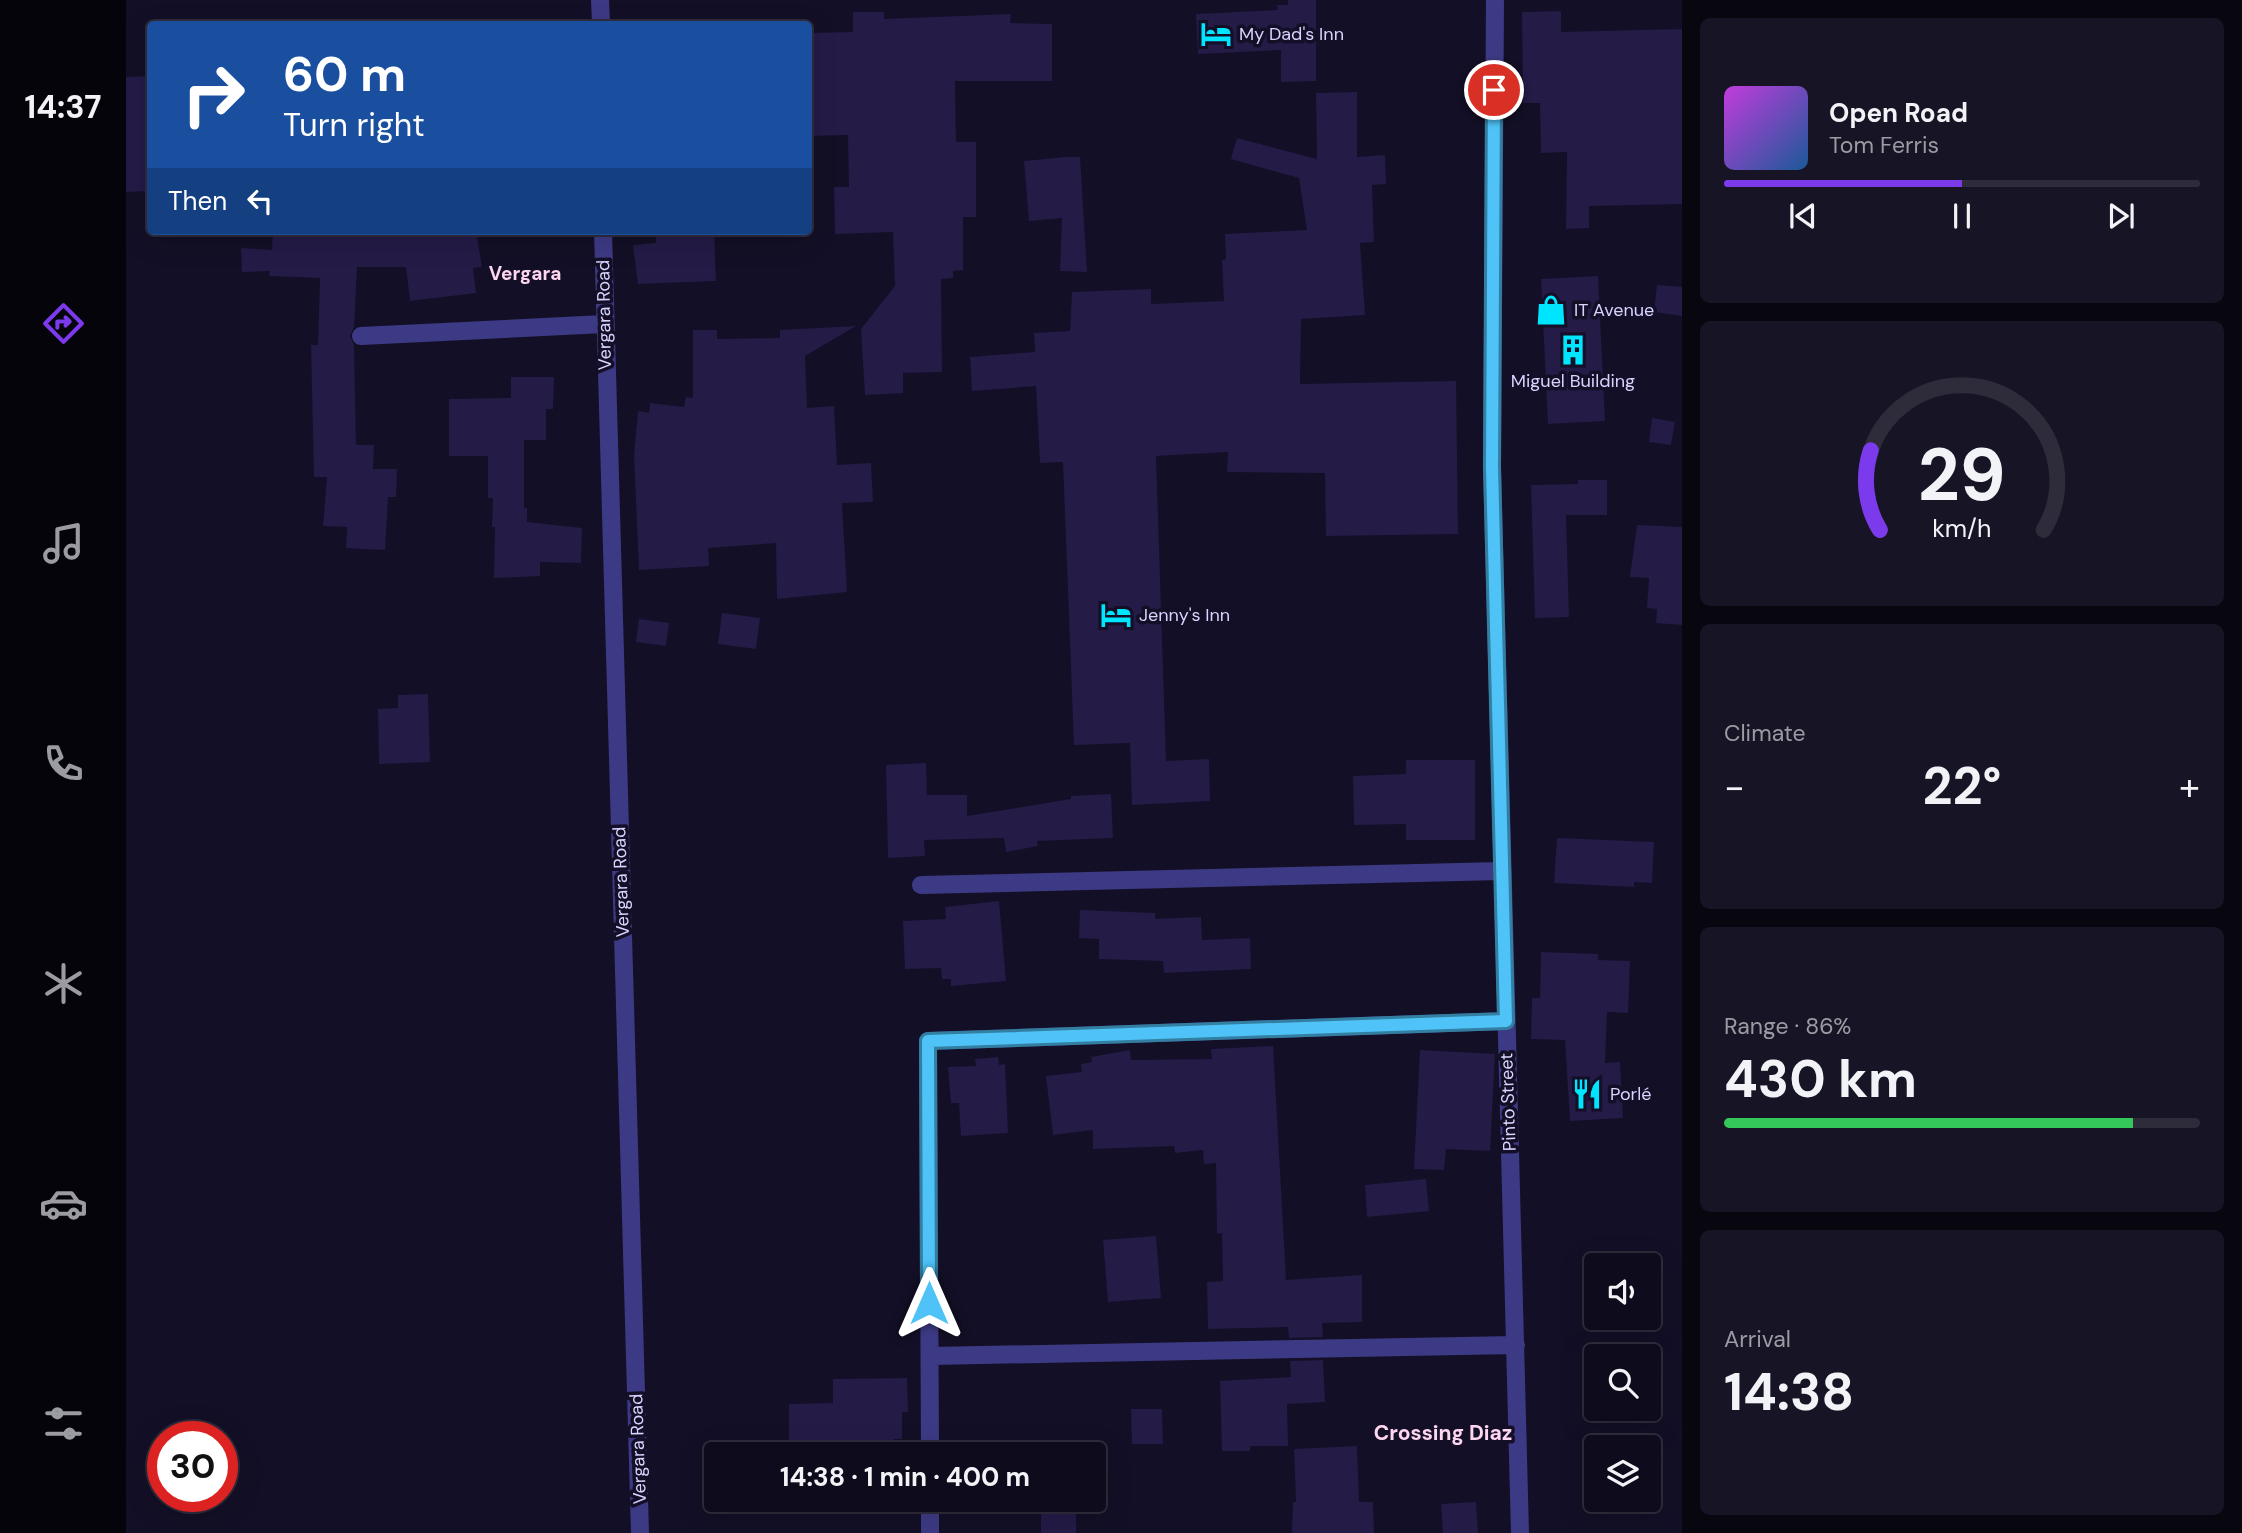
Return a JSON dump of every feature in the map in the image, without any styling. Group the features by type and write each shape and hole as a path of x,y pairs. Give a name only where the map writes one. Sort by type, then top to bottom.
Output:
{"street":[{"path":"600,0 601,21"},
{"name":"Pinto Street","path":"1495,0 1492,467 1520,1533"},
{"name":"Vergara Road","path":"603,235 640,1533"},
{"path":"361,336 604,324"},
{"path":"921,885 1501,871"},
{"path":"930,1442 928,1041 1506,1021"},
{"path":"930,1356 1516,1345"},
{"path":"930,1512 930,1533"}],"building":[{"path":"1288,0 1316,0 1316,81 1281,82 1281,50 1198,54 1196,14 1278,10 1277,5 1288,5"},
{"path":"1561,11 1561,32 1682,29 1682,204 1589,206 1589,228 1566,229 1567,152 1541,153 1540,103 1523,103 1522,12"},
{"path":"853,12 884,12 884,19 1011,14 1010,23 1052,24 1052,81 955,81 956,142 976,142 976,217 963,217 963,270 953,271 953,278 941,279 942,372 903,373 903,393 865,395 861,329 895,286 893,232 835,234 834,187 849,187 848,135 812,136 812,33 853,32"},
{"path":"147,76 147,191 126,192 126,77"},
{"path":"1357,92 1357,157 1385,155 1386,184 1372,185 1374,242 1360,243 1365,315 1301,319 1300,384 1456,381 1458,534 1326,536 1325,473 1227,472 1228,452 1156,456 1166,761 1209,759 1210,801 1132,805 1130,743 1074,745 1063,462 1040,463 1036,386 972,391 970,357 1035,352 1034,333 1070,331 1072,292 1151,289 1151,304 1224,301 1222,260 1226,259 1225,234 1307,230 1299,178 1231,159 1237,138 1317,159 1316,93"},
{"path":"1080,157 1087,272 1060,271 1062,218 1029,221 1024,161"},
{"path":"273,235 477,235 482,267 473,268 476,293 410,301 406,267 357,267 354,327 350,336 354,345 356,445 374,445 373,469 397,469 396,497 388,497 385,550 346,548 347,527 323,526 327,477 314,477 311,345 318,345 320,278 269,276 270,271 242,272 241,248 272,250"},
{"path":"656,235 714,235 716,281 638,284 633,245 656,243"},
{"name":"Miguel Building","path":"1598,276 1605,421 1548,424 1541,279"},
{"path":"1657,285 1682,287 1682,316 1654,312"},
{"path":"856,326 805,356 807,408 834,406 837,465 871,463 873,502 842,503 847,592 777,599 776,543 708,548 709,566 639,570 634,456 638,411 649,413 650,403 684,407 686,397 693,398 693,330 717,330 717,339 780,338 780,330"},
{"path":"511,377 554,377 553,409 546,409 546,440 524,440 524,508 527,508 527,522 582,528 581,563 540,562 540,576 494,578 495,527 492,527 493,498 488,498 488,456 449,456 449,399 511,398"},
{"path":"1652,418 1675,422 1671,445 1649,442"},
{"path":"1578,480 1607,480 1607,515 1566,515 1569,617 1535,618 1531,485 1578,484"},
{"path":"1637,525 1682,527 1682,625 1656,623 1657,609 1647,608 1649,578 1630,577"},
{"path":"722,613 760,618 756,649 718,644"},
{"path":"639,619 669,623 666,646 636,642"},
{"path":"428,694 430,762 379,764 378,709 398,708 398,695"},
{"path":"1406,760 1475,760 1475,840 1406,840 1406,824 1354,825 1353,776 1406,774"},
{"path":"926,763 927,795 967,795 967,816 1071,799 1071,796 1111,794 1113,838 1037,841 1038,846 1006,852 1004,838 924,840 925,856 888,858 886,765"},
{"path":"1557,838 1654,842 1652,883 1634,882 1634,887 1554,883"},
{"path":"999,901 1006,981 951,986 951,979 942,979 941,968 905,969 903,921 946,919 945,907"},
{"path":"1080,910 1155,913 1155,919 1201,917 1202,940 1250,938 1251,969 1164,973 1163,961 1099,959 1099,939 1079,938"},
{"path":"1541,952 1598,954 1598,960 1630,961 1628,1013 1607,1012 1605,1063 1620,1062 1623,1118 1570,1121 1565,1040 1531,1039 1532,998 1540,998"},
{"path":"1273,1046 1286,1280 1362,1275 1362,1322 1322,1323 1323,1337 1289,1338 1288,1327 1208,1329 1207,1282 1223,1281 1222,1233 1217,1234 1216,1163 1204,1164 1203,1150 1175,1153 1174,1146 1093,1149 1093,1130 1053,1135 1046,1076 1082,1072 1081,1064 1092,1062 1091,1057 1130,1050 1131,1060 1212,1059 1211,1049"},
{"path":"1420,1050 1495,1054 1490,1151 1446,1149 1444,1170 1414,1169"},
{"path":"998,1057 999,1065 1005,1064 1008,1133 961,1136 959,1103 951,1103 948,1067 976,1066 975,1059"},
{"path":"1426,1179 1429,1211 1367,1217 1365,1185"},
{"path":"1156,1236 1161,1298 1108,1302 1103,1240"},
{"path":"1323,1360 1325,1402 1287,1404 1288,1446 1250,1446 1250,1451 1222,1451 1220,1381 1291,1377 1290,1361"},
{"path":"907,1378 908,1412 902,1412 902,1439 894,1439 894,1442 789,1442 789,1404 833,1403 833,1379"},
{"path":"1131,1409 1162,1409 1163,1444 1132,1444"},
{"path":"1357,1446 1359,1502 1373,1502 1374,1533 1292,1533 1293,1502 1296,1502 1294,1449"},
{"path":"1476,1502 1478,1533 1443,1533 1441,1504"},
{"path":"1041,1512 1076,1512 1076,1533 1041,1533"}],"place":[{"name":"My Dad's Inn","path":"1216,34"},
{"name":"IT Avenue","path":"1551,310"},
{"name":"Miguel Building","path":"1573,350"},
{"name":"Jenny's Inn","path":"1116,615"},
{"name":"Porlé","path":"1587,1094"}],"district":[{"name":"Vergara","path":"525,273"},
{"name":"Crossing Diaz","path":"1443,1433"}],"route":[{"path":"929,1303 928,1041 1506,1021 1492,467 1494,90"}]}
